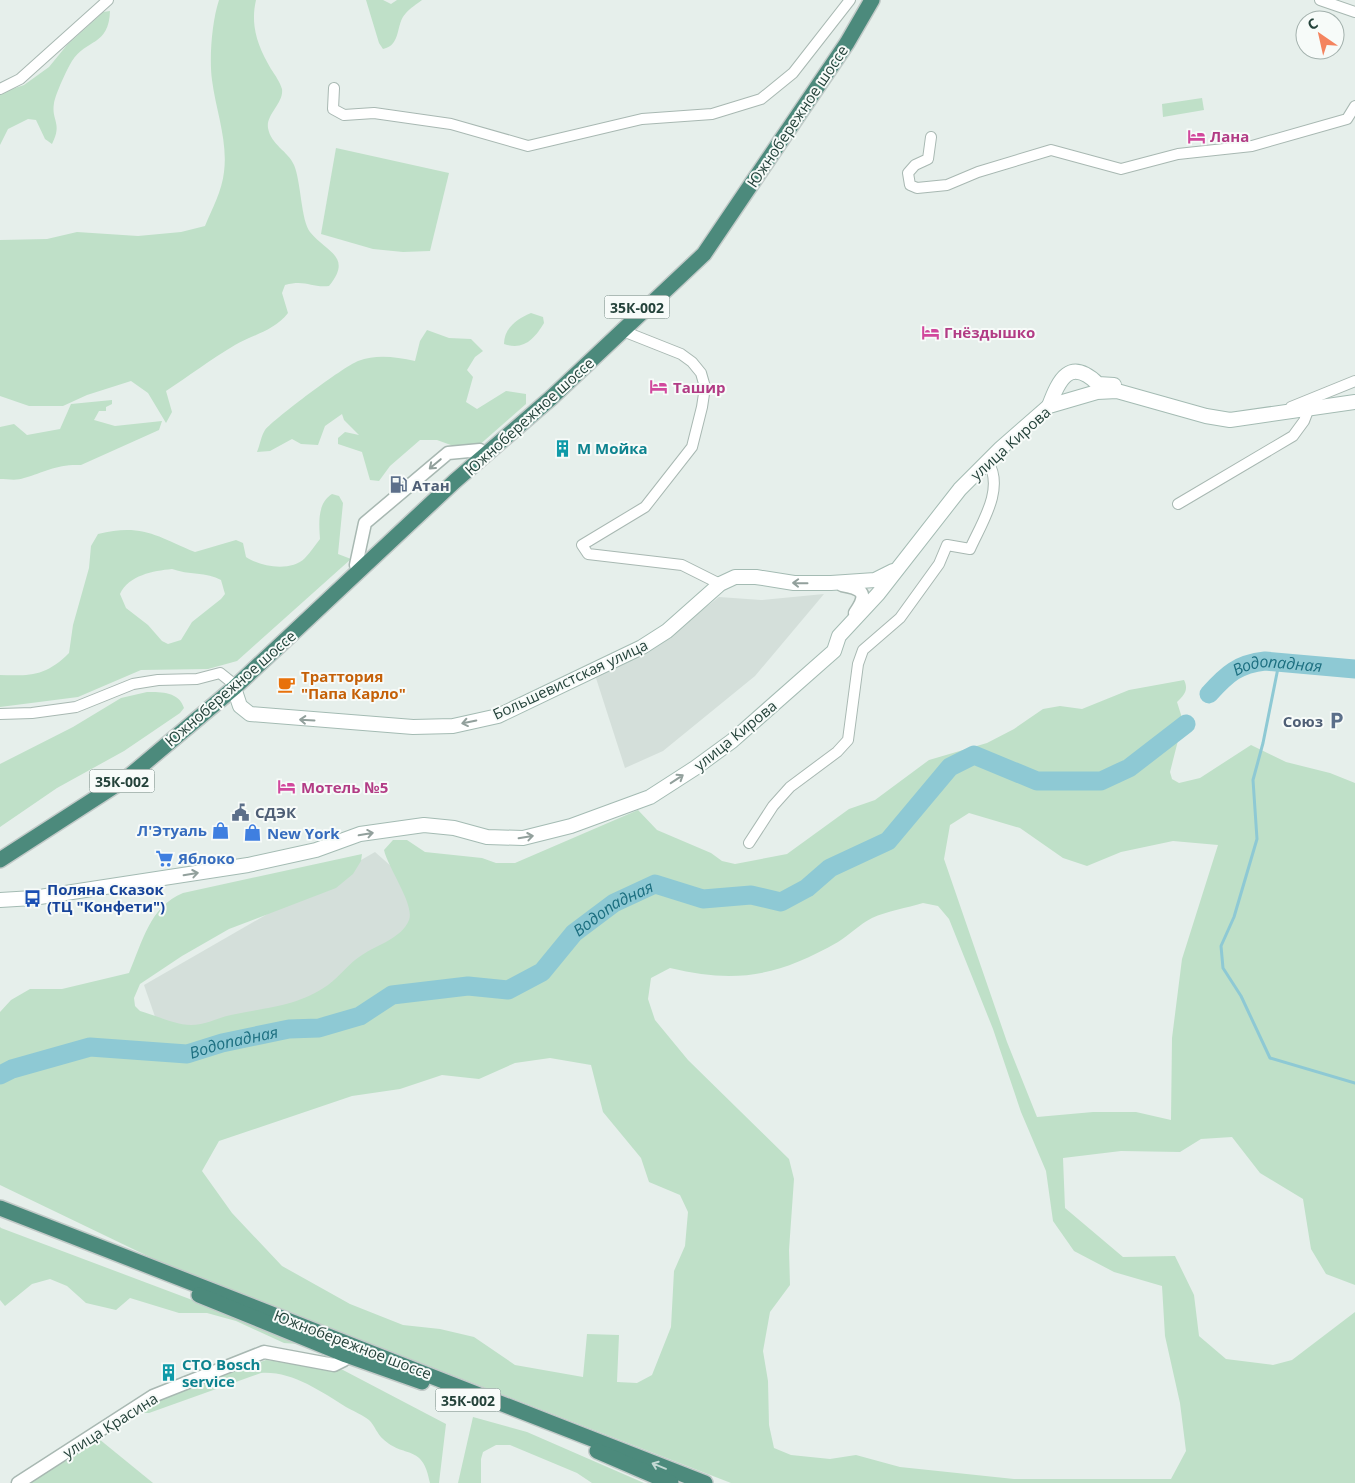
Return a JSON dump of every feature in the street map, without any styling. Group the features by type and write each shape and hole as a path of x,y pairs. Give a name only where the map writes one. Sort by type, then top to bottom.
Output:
{"highway":[{"name":"Южнобережное шоссе","path":"0,860 127,778 228,681 480,450 544,395 696,251 862,0"},
{"name":"Южнобережное шоссе","path":"0,852 132,766 551,398 704,254 847,43 872,0"},
{"name":"Южнобережное шоссе","path":"0,1208 449,1391 592,1444 705,1483"},
{"name":"Южнобережное шоссе","path":"0,1214 350,1350"},
{"name":"Южнобережное шоссе","path":"592,1444 671,1483"}],"main road":[{"path":"1049,406 1057,385 1064,375 1080,372 1088,374 1097,388 1116,385 1230,415 1286,408 1306,408"},
{"name":"улица Кирова","path":"0,900 32,898 248,866 316,850 360,834 424,825 454,828 487,837 522,838 571,826 650,797 732,741 834,650 840,636 898,568 960,489 1033,418 1049,406 1097,388 1117,391 1206,416 1230,420 1355,402"},
{"name":"Большевистская улица","path":"228,681 240,706 250,714 413,727 453,726 498,716 642,647 667,631 720,584 735,577 756,577 794,583 831,583 875,580 898,568"}],"street":[{"path":"0,89 20,79 108,0"},
{"path":"334,88 334,109 344,115 374,113 451,124 528,146 642,119 712,114 761,99 793,73 850,0"},
{"path":"1320,0 1355,12"},
{"path":"931,137 928,159 915,165 908,173 910,185 917,188 947,184 978,172 1051,150 1121,169 1178,154 1252,146 1347,120 1355,106"},
{"path":"623,331 680,354 692,362 701,373 705,387 702,407 692,447 646,506 582,545 588,554 682,565 720,584"},
{"path":"1286,408 1355,381"},
{"path":"1178,504 1294,436 1304,421 1306,408"},
{"path":"356,565 365,523 448,453 480,450"},
{"path":"749,843 773,806 790,787 837,752 848,740 858,664 863,650 900,618 939,564 947,545 970,549 991,499 994,483 992,468 988,462"},
{"path":"831,583 857,588 862,594 863,601 840,636"},
{"path":"0,714 76,707 133,684 158,680 196,679 228,681"},
{"name":"улица Красина","path":"18,1483 153,1396 264,1352 334,1365 344,1360 350,1350"}],"shaded area":[{"path":"824,594 755,676 663,751 625,768 595,675 661,642 719,597 761,600"},
{"path":"375,852 450,918 282,1017 160,1031 144,985"}],"green space":[{"path":"219,0 256,0 254,19 256,36 262,53 282,89 280,99 268,123 268,128 272,139 294,165 307,227 338,261 339,268 336,276 329,286 303,283 285,285 282,293 288,313 282,319 270,328 226,350 166,391 172,412 166,423 148,393 131,381 87,395 63,406 29,406 0,396 0,240 47,239 77,232 138,236 181,232 205,226 221,186 225,160 223,137 211,71 213,29"},
{"path":"366,0 383,0 391,4 397,0 422,0 406,13 400,23 396,39 389,47 383,49 379,43"},
{"path":"110,11 106,30 96,41 78,54 72,61 62,81 54,103 57,131 52,144 45,139 36,120 28,119 8,129 0,145 0,93 24,85 49,67 67,45 103,12"},
{"path":"1202,98 1204,110 1163,117 1162,104"},
{"path":"336,148 449,173 430,251 403,252 373,249 321,234"},
{"path":"531,313 543,317 544,323 537,334 528,342 517,346 504,344 506,333 512,325"},
{"path":"427,330 449,338 471,339 483,351 475,357 467,370 473,377 466,402 477,409 506,391 526,394 526,404 477,447 459,448 437,440 420,440 390,466 379,481 370,480 362,452 338,444 338,438 345,432 359,435 344,420 342,414 325,426 318,445 301,444 292,439 270,451 257,452 265,430 271,424 310,393 350,365 365,359 379,357 393,357 415,361 420,341"},
{"path":"112,400 112,404 106,407 106,411 99,411 94,420 115,426 162,421 159,430 81,465 58,467 21,479 0,479 0,427 14,424 27,435 60,429 71,404"},
{"path":"332,494 339,496 343,503 338,554 351,559 237,661 208,669 141,670 78,697 0,707 0,675 29,675 38,673 61,661 69,653 73,625 89,568 91,546 98,534 126,530 138,531 159,536 195,552 236,540 243,543 246,557 252,560 276,566 292,565 305,558 320,539 321,508","holes":["172,569 216,577 221,580 225,594 192,622 181,640 168,644 162,641 148,625 126,608 120,594 129,582 142,575"]},
{"path":"1184,680 1185,692 1177,702 1183,721 1170,772 1172,779 1179,783 1200,778 1251,745 1286,762 1330,773 1355,783 1355,1285 1326,1274 1311,1249 1303,1199 1260,1173 1232,1137 1201,1139 1180,1152 1121,1151 1063,1158 1065,1208 1123,1257 1175,1256 1194,1295 1199,1336 1226,1359 1273,1365 1292,1360 1355,1312 1355,1483 731,1483 160,1262 0,1185 0,1012 11,1000 30,989 62,989 129,973 148,927 155,916 162,907 183,893 362,854 361,861 353,874 336,888 229,929 182,956 140,984 134,998 135,1006 140,1011 185,1025 196,1025 305,998 328,985 357,958 401,932 409,920 410,913 405,896 386,858 384,850 393,840 407,840 425,852 482,858 496,863 515,863 638,810 657,830 711,853 722,861 735,864 787,854 849,809 875,800 929,760 987,743 1014,729 1043,709 1060,706 1082,709 1129,690","holes":["969,813 1020,828 1063,858 1087,866 1121,852 1173,841 1218,845 1182,959 1172,1038 1171,1120 1136,1112 1093,1112 1037,1117 1007,1042 944,859 950,825","923,903 938,906 949,919 993,1029 1021,1112 1046,1171 1053,1221 1074,1251 1114,1272 1162,1286 1165,1336 1180,1403 1186,1451 1171,1479 1014,1479 900,1467 856,1455 830,1459 791,1455 774,1448 769,1425 768,1381 763,1351 770,1312 790,1285 789,1250 794,1179 789,1159 688,1060 655,1020 648,999 651,978 670,968 694,973 737,976 757,974 776,969 816,954 838,942 863,923 891,911","550,1058 591,1065 603,1112 641,1158 649,1182 680,1195 688,1212 685,1246 674,1271 671,1327 652,1375 637,1383 617,1382 619,1335 587,1334 583,1377 515,1365 474,1337 440,1329 403,1325 350,1304 282,1266 232,1213 202,1171 219,1141 352,1096 400,1089 442,1075 479,1079 515,1063"]},
{"path":"147,692 164,693 174,696 182,703 184,708 180,713 124,751 57,788 0,827 0,764 73,727 121,698"},
{"path":"0,1227 312,1345 284,1343 236,1321 207,1313 179,1313 130,1298 116,1310 86,1303 67,1286 50,1279 32,1284 5,1306 0,1300"},
{"path":"266,1360 343,1370 446,1424 439,1483 430,1483 423,1462 418,1457 391,1445 381,1437 367,1418 305,1383 284,1375 261,1373 149,1413 142,1413 141,1406 155,1399"},
{"path":"473,1417 527,1432 644,1483 592,1483 577,1473 510,1445 496,1445 483,1452 481,1459 481,1483 458,1483"},
{"path":"99,1439 153,1483 29,1483"}],"waterway":[{"name":"Водопадная","path":"1209,694 1234,671 1256,662 1265,661 1355,669"},
{"path":"1279,663 1263,743 1253,780 1257,839 1234,917 1221,946 1223,968 1241,996 1270,1058 1355,1083"},
{"name":"Водопадная","path":"0,1075 12,1069 90,1047 187,1054 222,1043 289,1029 319,1028 360,1016 392,995 468,986 508,990 542,972 574,933 614,903 655,884 703,899 751,895 781,902 807,888 830,868 888,841 950,767 974,755 1037,781 1101,781 1129,768 1186,724"}],"place":[{"name":"Лана","path":"1196,136"},
{"name":"Гнёздышко","path":"930,332"},
{"name":"Ташир","path":"659,387"},
{"name":"М Мойка","path":"563,448"},
{"name":"Атан","path":"398,485"},
{"name":"Траттория \"Папа Карло\"","path":"287,685"},
{"name":"Союз","path":"1337,721"},
{"name":"Мотель №5","path":"287,787"},
{"name":"СДЭК","path":"241,812"},
{"name":"Л'Этуаль","path":"221,830"},
{"name":"New York","path":"253,833"},
{"name":"Яблоко","path":"164,858"},
{"name":"Поляна Сказок (ТЦ \"Конфети\")","path":"33,898"},
{"name":"СТО Bosch service","path":"168,1373"}]}
